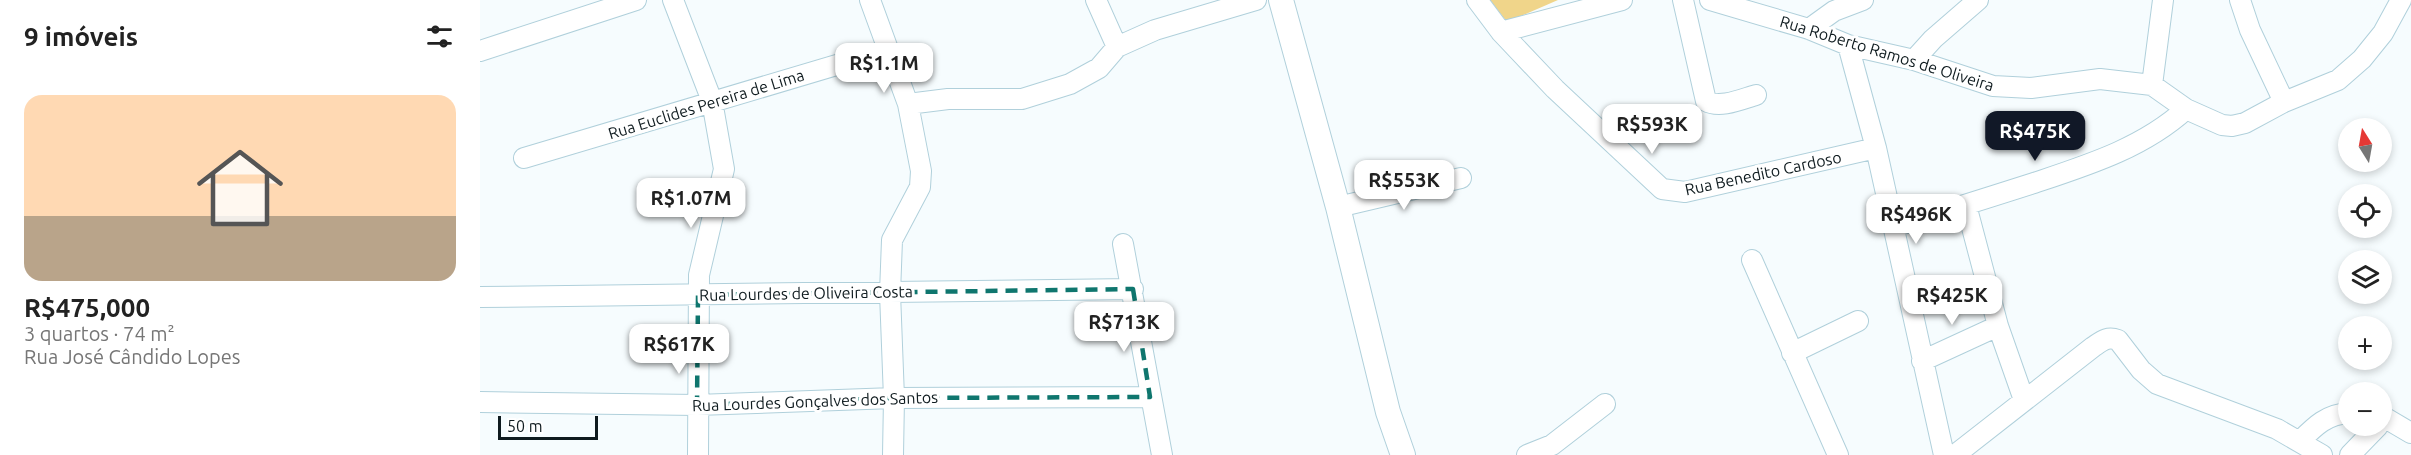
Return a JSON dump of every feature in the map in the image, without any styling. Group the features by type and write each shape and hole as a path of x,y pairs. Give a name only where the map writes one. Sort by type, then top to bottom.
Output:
{"main road":[{"path":"1281,0 1338,207 1388,412 1403,455"}],"street":[{"path":"480,51 636,0"},
{"path":"673,0 712,101 724,169 699,275 698,455"},
{"path":"870,0 908,104 921,171 920,187 892,240 890,293 894,398 893,455"},
{"path":"1096,0 1117,46"},
{"path":"908,104 948,99 1023,99 1070,84 1099,68 1117,46 1155,30 1256,0"},
{"name":"Rua Benedito Cardoso","path":"1478,0 1501,32 1555,89 1662,189 1685,192 1876,148"},
{"path":"1501,32 1622,0"},
{"path":"1683,0 1706,101 1711,104 1725,103 1756,95"},
{"name":"Rua Roberto Ramos de Oliveira","path":"1710,0 1809,29 1848,45 1914,60 1994,86 2031,88 2100,79 2152,85 2186,109 2232,126 2245,123 2284,102 2338,80 2362,59 2383,33 2400,0"},
{"path":"1809,29 1834,11 1863,0"},
{"path":"1914,60 1933,39 1978,0"},
{"path":"2152,85 2163,0"},
{"path":"2240,0 2250,30 2284,102"},
{"path":"1848,45 1876,148 1944,455"},
{"name":"Rua Euclides Pereira de Lima","path":"524,158 888,50"},
{"path":"1893,227 2103,160 2154,133 2186,109"},
{"path":"1338,207 1461,178"},
{"path":"1966,205 1998,326 2024,400"},
{"path":"1123,244 1162,455"},
{"path":"1752,260 1838,455"},
{"name":"Rua Lourdes de Oliveira Costa","path":"480,297 1132,289"},
{"path":"1792,353 1858,321"},
{"path":"1922,361 1998,326"},
{"path":"1955,455 2106,339 2118,340 2141,370 2157,384 2277,429 2322,455"},
{"name":"Rua Lourdes Gonçalves dos Santos","path":"480,402 697,405 894,398 1150,397"},
{"path":"1527,455 1552,445 1605,404"},
{"path":"2300,441 2319,422 2338,414"},
{"path":"2392,424 2411,433"},
{"path":"2350,455 2367,436"}],"highlighted area":[{"path":"1133,289 1150,397 894,398 697,405 698,295"}],"shaded area":[{"path":"1490,0 1558,0 1507,22"}]}
